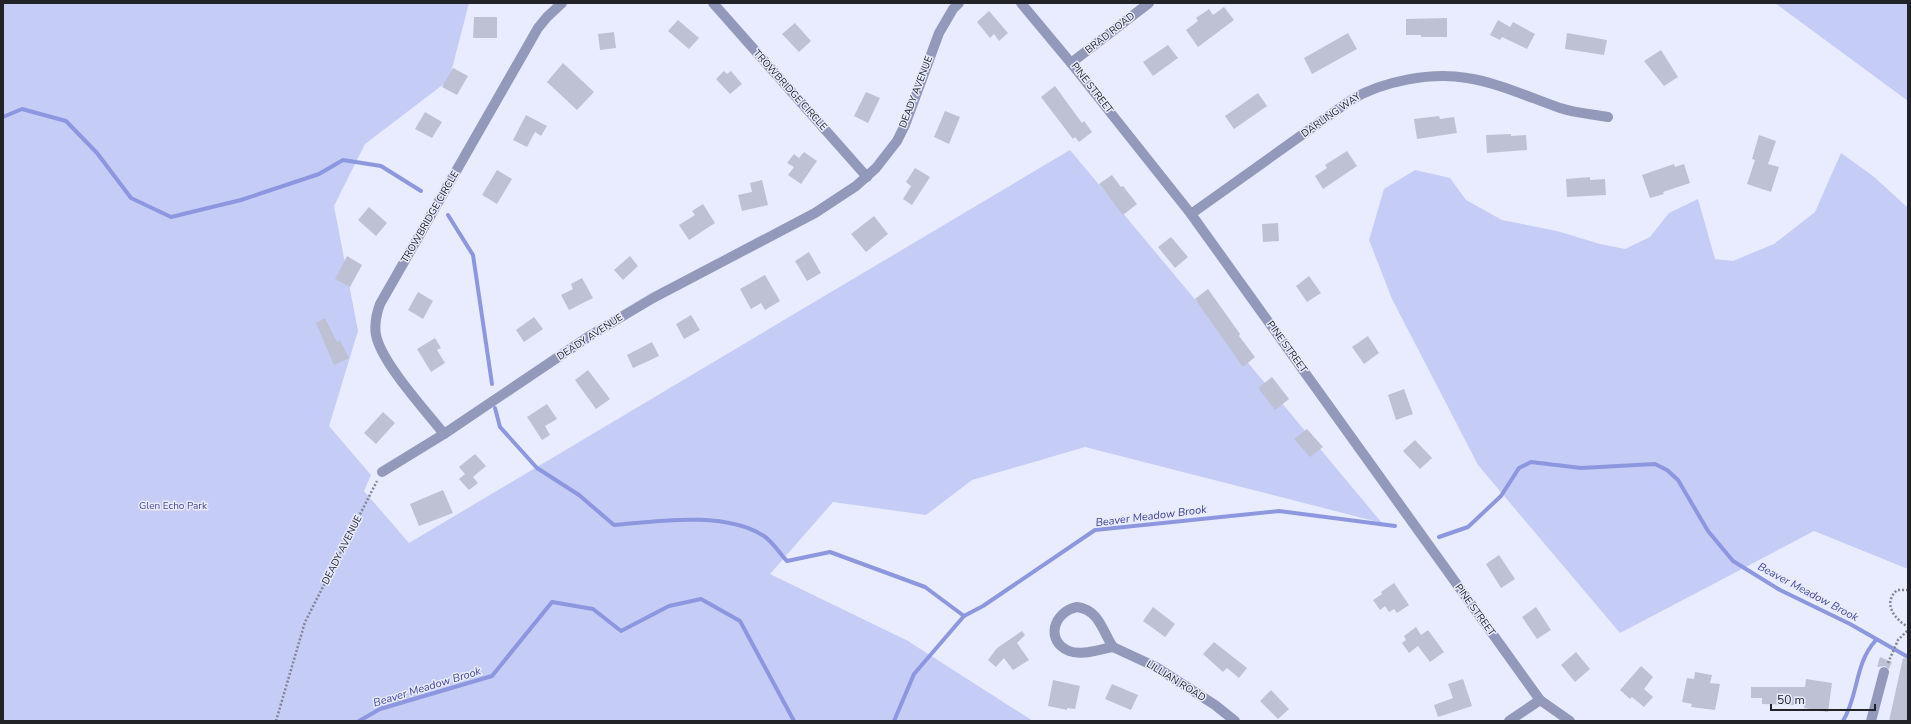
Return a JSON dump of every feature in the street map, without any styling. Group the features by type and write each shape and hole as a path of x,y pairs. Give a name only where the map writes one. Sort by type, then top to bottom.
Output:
{"street":[{"name":"TROWBRIDGE CIRCLE","path":"444,434 383,355 376,336 376,314 384,297 538,28 562,3"},
{"name":"TROWBRIDGE CIRCLE","path":"713,3 867,177"},
{"name":"DEADY AVENUE","path":"382,472 444,434 592,335 653,298 830,204 867,177 886,156 902,130 939,33 953,9 959,3"},
{"name":"PINE STREET","path":"1021,3 1071,63 1191,214 1540,700 1570,721"},
{"name":"BRAD ROAD","path":"1071,63 1149,3"},
{"name":"DARLING WAY","path":"1191,214 1351,100 1384,84 1439,77 1468,78 1562,108 1608,117"},
{"path":"1077,606 1088,610 1097,618 1113,647 1078,653 1070,651 1058,642 1055,634 1057,619 1062,612 1069,608 1077,606"},
{"name":"LILLIAN ROAD","path":"1113,647 1156,667 1215,705 1235,721"},
{"path":"1871,721 1884,672"},
{"path":"1509,721 1540,700"}],"path":[{"name":"DEADY AVENUE","path":"276,721 305,622 382,472"},
{"path":"1908,590 1897,590 1892,596 1890,603 1894,616 1908,627"},
{"path":"1892,657 1897,643 1908,630"}],"green space":[{"name":"Glen Echo Park","path":"3,3 469,3 449,80 365,144 334,206 358,331 329,426 371,475 364,491 409,543 1070,150 1382,523 1085,447 972,480 926,515 833,502 770,574 908,641 1033,721 3,721"},
{"path":"1775,3 1908,3 1908,101"},
{"path":"1841,153 1873,176 1908,208 1908,569 1814,531 1620,633 1478,465 1392,299 1369,240 1384,189 1415,170 1450,178 1466,200 1502,220 1557,231 1600,244 1625,249 1650,237 1669,213 1698,199 1715,259 1733,261 1774,244 1815,212"}],"building":[{"path":"1224,7 1234,20 1198,47 1186,30 1198,21 1196,18 1209,9 1213,15"},
{"path":"989,11 1008,33 999,41 994,34 990,38 977,22"},
{"path":"474,17 497,17 497,38 473,38"},
{"path":"1447,18 1447,37 1421,37 1421,35 1406,35 1406,19"},
{"path":"678,20 699,38 689,49 668,31"},
{"path":"1498,20 1510,27 1513,22 1535,34 1527,49 1502,37 1500,40 1490,35"},
{"path":"795,23 811,41 799,52 782,34"},
{"path":"614,32 616,48 600,50 598,34"},
{"path":"1348,33 1357,49 1312,74 1304,58"},
{"path":"1567,33 1607,40 1604,55 1565,49"},
{"path":"1168,45 1178,58 1153,76 1143,62"},
{"path":"1661,50 1678,77 1664,86 1644,61"},
{"path":"563,63 594,92 577,110 547,82"},
{"path":"453,68 468,76 457,95 442,87"},
{"path":"724,71 727,74 731,71 742,84 730,94 716,79"},
{"path":"1055,86 1082,123 1084,121 1092,132 1079,142 1075,137 1073,139 1041,97"},
{"path":"866,92 880,98 868,123 854,116"},
{"path":"1258,93 1267,106 1234,129 1225,116"},
{"path":"945,111 960,117 949,144 934,137"},
{"path":"425,112 442,122 432,138 415,129"},
{"path":"526,115 547,126 541,136 535,132 527,147 513,140"},
{"path":"1439,116 1440,119 1454,117 1457,133 1417,139 1414,119"},
{"path":"1511,134 1511,136 1526,135 1527,150 1487,153 1486,135"},
{"path":"1759,135 1776,141 1768,164 1779,167 1771,192 1747,184 1755,160 1752,159"},
{"path":"1347,151 1357,166 1323,189 1315,176 1327,168 1325,165"},
{"path":"804,152 817,161 801,184 788,175 794,167 787,163 794,154 799,158"},
{"path":"1674,164 1675,167 1684,164 1690,183 1650,198 1642,175"},
{"path":"915,168 930,177 912,205 903,199 911,186 906,182"},
{"path":"497,170 512,179 497,204 482,195"},
{"path":"1112,175 1137,204 1123,215 1099,184"},
{"path":"1590,177 1590,180 1605,179 1606,195 1567,197 1566,179"},
{"path":"762,180 768,205 742,211 738,195 752,192 750,183"},
{"path":"703,204 715,223 689,240 679,225 695,215 692,211"},
{"path":"369,207 387,223 376,236 358,220"},
{"path":"874,216 888,234 866,252 851,234"},
{"path":"1278,223 1279,241 1263,242 1262,224"},
{"path":"1171,237 1188,257 1175,268 1158,247"},
{"path":"809,252 821,273 807,281 795,261"},
{"path":"347,256 362,265 350,287 335,279"},
{"path":"630,256 638,266 623,280 614,270"},
{"path":"765,275 780,301 765,310 761,303 751,309 740,289"},
{"path":"1309,276 1321,293 1307,302 1296,286"},
{"path":"582,278 593,298 569,310 561,295 573,289 571,284"},
{"path":"1208,289 1240,334 1239,336 1255,357 1243,367 1195,299"},
{"path":"418,292 433,301 423,319 408,310"},
{"path":"691,315 700,330 684,339 676,324"},
{"path":"534,317 543,329 524,342 516,330"},
{"path":"325,318 337,342 340,340 349,358 334,365 316,323"},
{"path":"1368,336 1379,353 1364,364 1352,347"},
{"path":"435,338 441,348 437,350 445,363 431,372 417,349"},
{"path":"652,342 659,356 633,368 627,355"},
{"path":"588,370 610,399 596,409 575,380"},
{"path":"1272,377 1289,399 1275,410 1258,388"},
{"path":"1404,389 1413,414 1396,420 1388,395"},
{"path":"547,404 557,419 545,426 550,435 542,440 527,417"},
{"path":"383,412 395,423 376,444 364,433"},
{"path":"1307,429 1323,447 1310,457 1294,439"},
{"path":"1415,440 1432,458 1420,469 1403,451"},
{"path":"475,454 486,466 473,477 478,483 469,490 459,479 465,474 459,467"},
{"path":"443,490 453,513 419,526 410,504"},
{"path":"1499,555 1515,579 1501,588 1486,564"},
{"path":"1394,583 1409,605 1397,613 1394,609 1389,612 1385,606 1380,610 1373,600"},
{"path":"1153,607 1175,624 1165,637 1143,621"},
{"path":"1536,607 1551,630 1537,639 1522,617"},
{"path":"1416,627 1421,635 1428,630 1444,652 1430,662 1418,646 1409,653 1402,643 1406,640 1404,636"},
{"path":"1022,631 1025,635 1017,643 1029,660 1013,670 1004,658 996,667 988,660 997,648"},
{"path":"1214,642 1247,668 1239,678 1227,668 1223,672 1203,654"},
{"path":"1576,652 1590,669 1575,682 1561,665"},
{"path":"1880,657 1892,662 1889,669 1885,666 1877,667"},
{"path":"1903,658 1908,659 1908,721 1889,721"},
{"path":"1641,666 1653,677 1644,689 1653,697 1644,707 1632,697 1630,699 1620,690"},
{"path":"1695,672 1712,675 1710,683 1720,684 1715,710 1691,707 1692,704 1682,702 1687,678 1694,679"},
{"path":"1463,679 1472,706 1438,717 1434,705 1453,698 1448,684"},
{"path":"1806,679 1832,683 1828,712 1804,708 1804,705 1762,704 1762,698 1751,698 1751,687 1805,687"},
{"path":"1053,680 1080,686 1075,709 1067,708 1067,710 1048,706"},
{"path":"1112,684 1138,695 1131,710 1105,699"},
{"path":"1271,690 1289,709 1278,719 1260,701"}],"waterway":[{"path":"3,117 22,109 66,121 97,153 131,198 171,217 241,200 319,174 343,160 381,166 421,191"},
{"path":"448,215 473,255 492,384"},
{"path":"495,408 500,427 537,468 579,495 614,525 671,520 711,520 730,523 748,528 764,536 787,561 830,552 925,587 964,616"},
{"name":"Beaver Meadow Brook","path":"1439,537 1468,527 1501,496 1519,468 1531,462 1581,468 1655,464 1667,470 1678,480 1708,531 1733,561 1780,590 1850,624 1908,657"},
{"name":"Beaver Meadow Brook","path":"894,721 914,674 964,616 983,606 1095,530 1279,511 1395,526"},
{"name":"Beaver Meadow Brook","path":"359,721 380,709 492,676 552,602 593,609 621,631 669,606 701,599 740,621 794,721"},
{"path":"1843,721 1852,701 1864,659 1876,640"}]}
